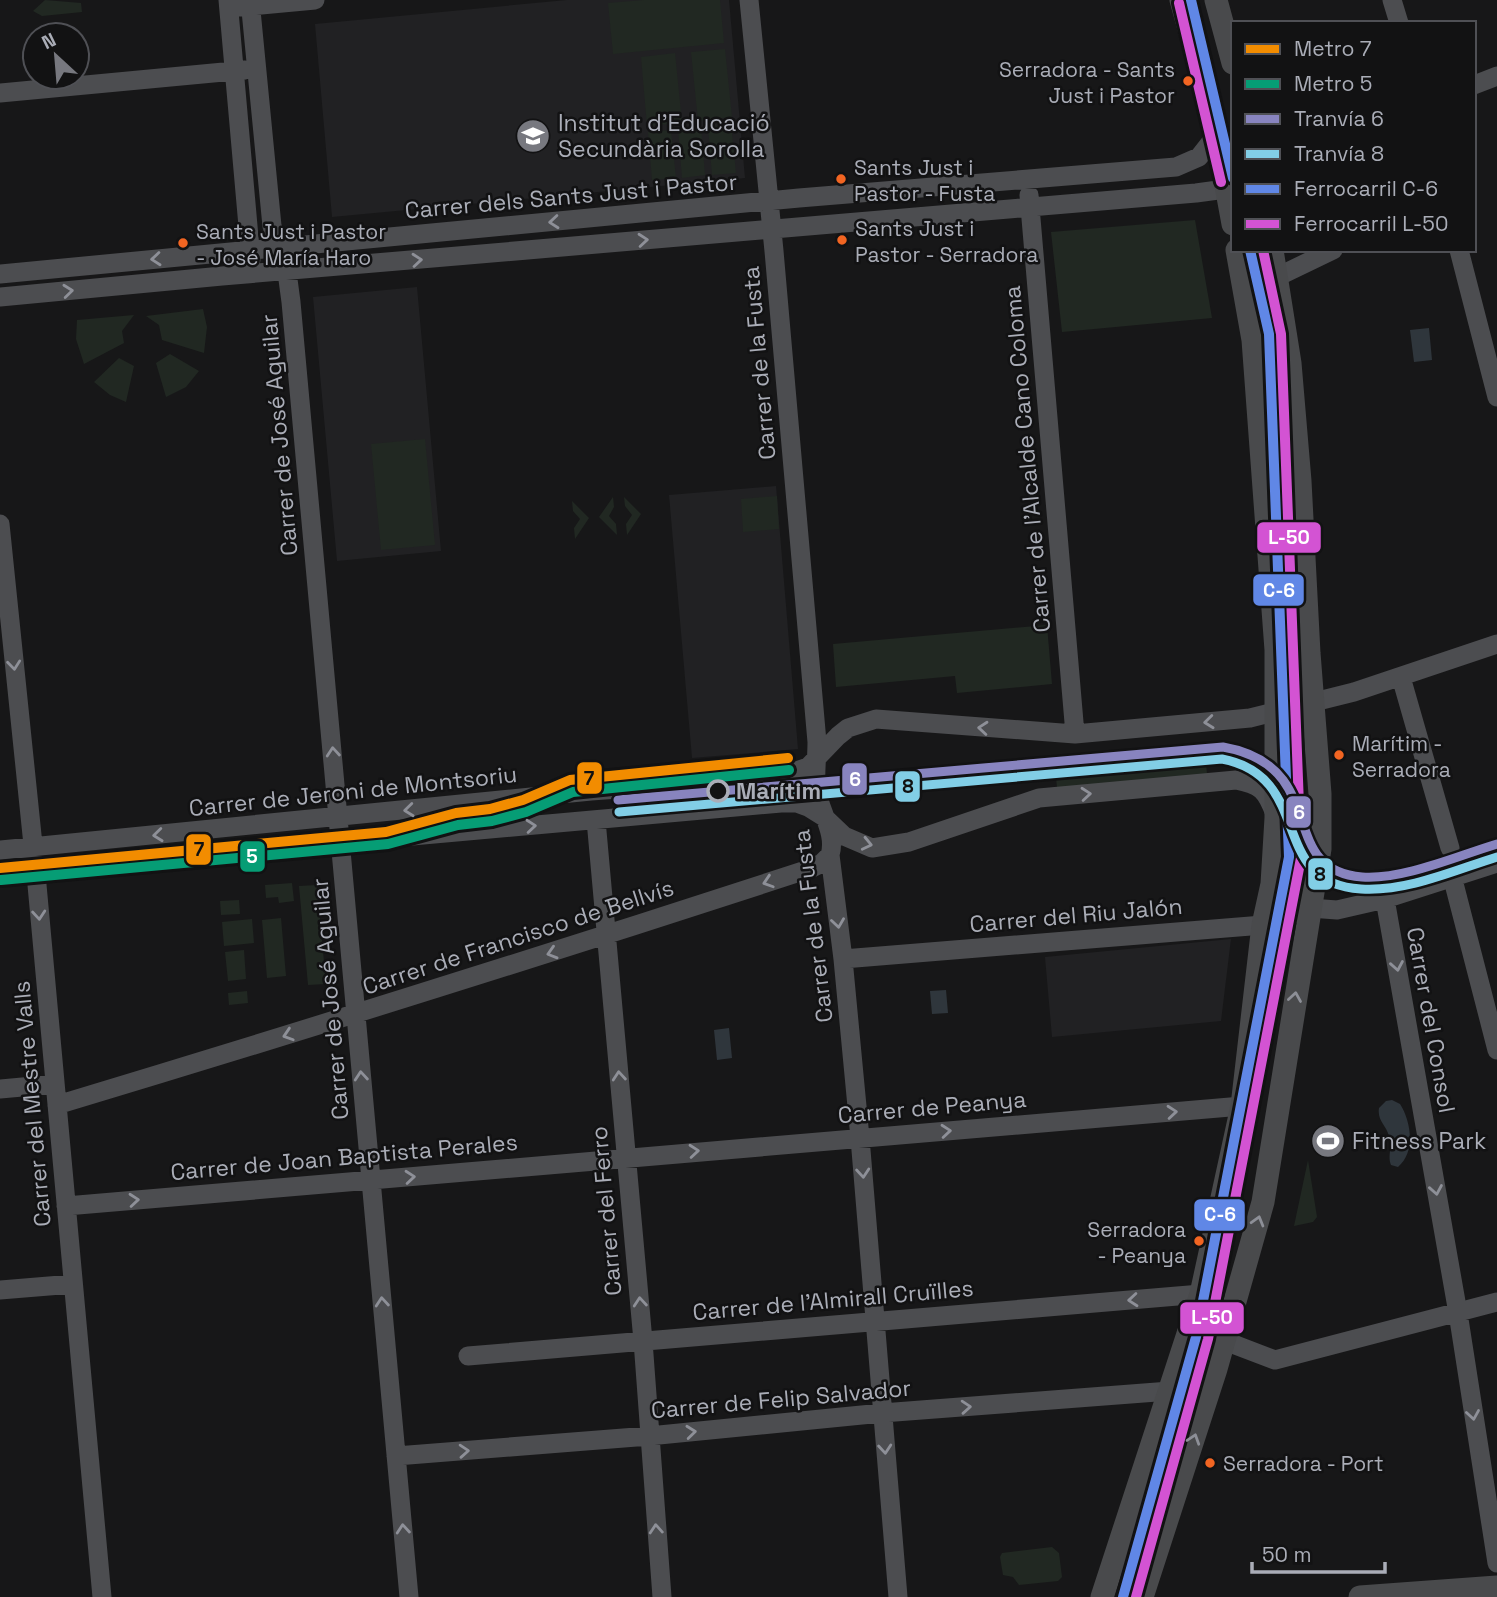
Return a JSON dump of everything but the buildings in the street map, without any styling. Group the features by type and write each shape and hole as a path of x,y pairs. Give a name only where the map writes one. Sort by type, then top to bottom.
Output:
{"main road":[{"path":"1181,0 1230,188"},
{"path":"1216,0 1231,56"},
{"path":"1102,1597 1201,1294 1242,1106 1263,925 1272,884 1276,818 1276,650 1253,340 1237,252"},
{"path":"1142,1597 1225,1340 1263,1202 1320,849 1320,793 1290,363 1272,252"},
{"path":"1360,1597 1497,1587"}],"street":[{"path":"253,274 228,4 315,0"},
{"name":"Carrer de la Fusta","path":"749,0 817,758 816,786 833,846 830,855 860,1138 898,1597"},
{"path":"1392,0 1398,21"},
{"name":"Carrer de José Aguilar","path":"250,3 272,226 287,272 409,1597"},
{"path":"0,93 257,69"},
{"path":"1476,84 1497,76"},
{"name":"Carrer dels Sants Just i Pastor","path":"0,274 1187,164 1199,157 1217,135"},
{"name":"Carrer de l'Alcalde Cano Coloma","path":"1028,180 1074,734"},
{"path":"0,297 1230,188"},
{"path":"1277,277 1329,252"},
{"path":"1460,252 1497,397"},
{"name":"Carrer del Mestre Valls","path":"0,524 5,619 36,874 102,1597"},
{"name":"Carrer de Jeroni de Montsoriu","path":"0,850 591,791 779,777 808,767 848,728 876,719 1074,734 1250,718 1354,692 1497,644"},
{"path":"1401,677 1450,848"},
{"path":"0,877 341,842 781,803 797,803 824,817 844,836 872,848 909,842 1039,798 1236,780 1255,784 1265,793 1276,818"},
{"name":"Carrer del Ferro","path":"596,820 643,1341 662,1597"},
{"name":"Carrer de Francisco de Bellvís","path":"57,1105 605,936 812,868 830,855"},
{"path":"1310,908 1337,911 1385,899 1497,863"},
{"path":"1452,876 1497,1050"},
{"name":"Carrer del Consol","path":"1385,899 1458,1313 1497,1563"},
{"name":"Carrer del Riu Jalón","path":"843,960 1263,925 1310,908"},
{"path":"0,1089 54,1084"},
{"name":"Carrer de Peanya","path":"626,1157 1242,1106"},
{"name":"Carrer de Joan Baptista Perales","path":"66,1206 626,1157"},
{"path":"0,1290 74,1284"},
{"name":"Carrer de l'Almirall Cruïlles","path":"468,1356 1201,1294"},
{"path":"1225,1340 1275,1360 1497,1301"},
{"name":"Carrer de Felip Salvador","path":"396,1456 649,1436 882,1413 1170,1391"}],"shaded area":[{"path":"45,0 81,3 82,12 42,16 33,11"},
{"name":"Institut d'Educació Secundària Sorolla","path":"567,0 729,0 745,178 332,217 315,24"},
{"path":"720,0 724,43 613,54 608,3"},
{"path":"725,49 732,117 698,121 691,52"},
{"path":"675,53 682,123 647,126 641,57"},
{"path":"731,124 736,173 712,175 708,127"},
{"path":"701,127 705,175 682,178 678,129"},
{"path":"671,130 676,178 652,180 648,132"},
{"path":"1195,220 1212,318 1062,332 1051,232"},
{"path":"417,287 441,551 337,561 313,297"},
{"path":"203,309 207,327 204,353 162,340 159,325 146,316"},
{"path":"134,315 122,331 124,343 84,364 76,339 77,320"},
{"path":"1429,328 1432,360 1414,362 1410,330"},
{"path":"170,354 199,371 186,387 166,397 156,363"},
{"path":"119,358 134,366 126,402 110,395 94,382"},
{"path":"425,439 435,545 381,550 371,444"},
{"path":"776,486 798,749 692,758 669,495"},
{"path":"777,496 779,529 743,532 741,499"},
{"path":"613,497 614,507 609,516 616,524 617,535 599,517"},
{"path":"624,497 641,514 627,535 626,524 632,515 625,506"},
{"path":"572,501 589,518 575,539 574,528 580,519 573,511"},
{"path":"1047,625 1052,684 957,693 955,676 836,687 833,644"},
{"path":"1206,763 1207,774 1057,788 1056,777"},
{"path":"292,883 294,901 279,903 278,897 266,898 265,885"},
{"path":"317,885 326,984 308,985 299,886"},
{"path":"239,900 240,914 221,915 220,901"},
{"path":"281,918 286,976 267,978 262,920"},
{"path":"252,919 254,943 224,946 222,922"},
{"path":"1231,939 1221,1021 1052,1037 1045,957"},
{"path":"244,950 246,979 228,981 225,952"},
{"path":"946,990 948,1013 932,1014 930,991"},
{"path":"247,991 248,1003 229,1005 228,993"},
{"path":"729,1028 732,1058 717,1060 714,1030"},
{"path":"1392,1100 1400,1104 1409,1127 1407,1153 1398,1167 1391,1165 1390,1140 1379,1116 1379,1108 1386,1101"},
{"path":"1308,1160 1317,1217 1313,1222 1294,1226"},
{"path":"1052,1547 1059,1553 1062,1577 1058,1581 1019,1585 1013,1577 1003,1575 1000,1557 1002,1553"}],"metro line":[{"name":"7","path":"0,868 386,832 456,813 490,809 523,800 570,780 788,758"},
{"name":"5","path":"1,880 388,844 458,825 492,821 526,812 573,792 789,770"}],"tram line":[{"name":"6","path":"618,800 1223,747 1256,758 1277,773 1292,795 1309,841 1317,854 1327,865 1342,873 1362,877 1395,875 1497,844"},
{"name":"8","path":"619,812 1222,759 1251,770 1270,786 1282,806 1300,850 1312,869 1332,882 1361,889 1396,887 1497,857"}],"rail line":[{"name":"C-6","path":"1191,0 1231,170"},
{"name":"L-50","path":"1179,3 1221,182"},
{"name":"C-6","path":"1123,1597 1196,1337 1289,857 1269,334 1250,252"},
{"name":"L-50","path":"1136,1597 1208,1339 1301,858 1281,334 1263,252"}],"place":[{"name":"Serradora - Sants Just i Pastor","path":"1188,81"},
{"name":"Institut d'Educació Secundària Sorolla","path":"533,136"},
{"name":"Sants Just i Pastor - Fusta","path":"841,179"},
{"name":"Sants Just i Pastor - Serradora","path":"842,240"},
{"name":"Sants Just i Pastor - José María Haro","path":"183,243"},
{"name":"Marítim - Serradora","path":"1339,755"},
{"name":"Marítim","path":"718,791"},
{"name":"Fitness Park","path":"1328,1141"},
{"name":"Serradora - Peanya","path":"1199,1241"},
{"name":"Serradora - Port","path":"1210,1463"}]}
